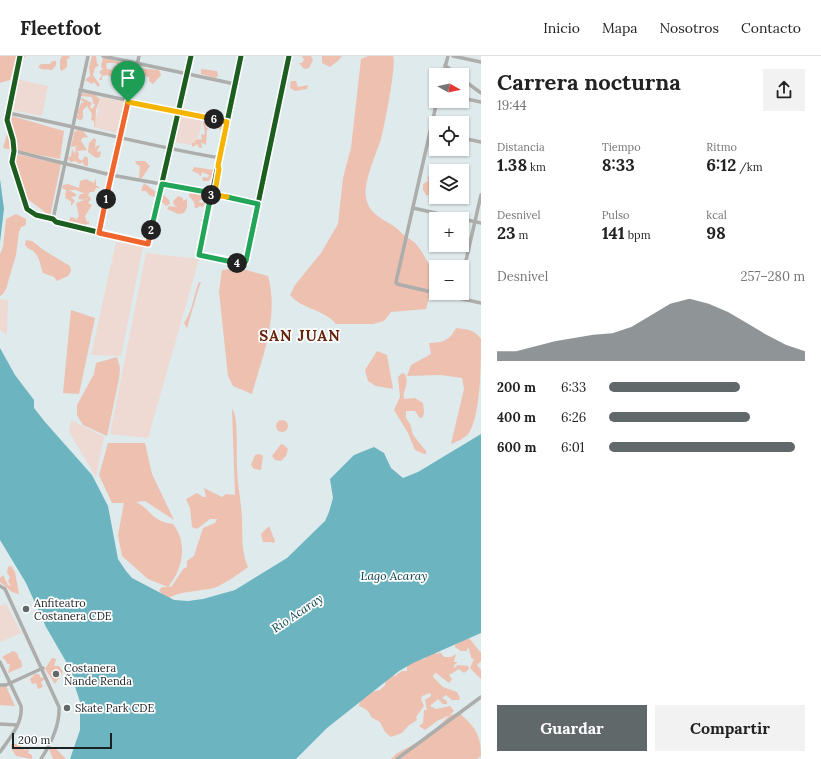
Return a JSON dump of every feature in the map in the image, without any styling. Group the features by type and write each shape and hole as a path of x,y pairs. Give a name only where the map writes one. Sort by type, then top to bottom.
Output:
{"street":[{"path":"20,56 7,123 14,151 12,162 27,209 36,215 54,219 56,222 148,244 190,56"},
{"path":"54,219 64,162 88,56"},
{"path":"103,56 235,84"},
{"path":"99,233 139,56"},
{"path":"241,56 199,255 244,263 246,261 289,56"},
{"path":"444,68 448,56"},
{"path":"453,56 464,57 481,62"},
{"path":"445,65 449,68"},
{"path":"469,84 481,93"},
{"path":"80,90 128,102 227,122"},
{"path":"469,99 481,102"},
{"path":"8,113 72,126 170,150 220,158"},
{"path":"429,135 396,282 397,284 429,291"},
{"path":"469,139 481,142"},
{"path":"14,151 64,162 111,175 212,193"},
{"path":"218,166 219,169 215,194 258,204"},
{"path":"466,260 481,195"},
{"path":"413,208 481,222"},
{"path":"467,300 481,303"},
{"path":"0,586 5,589 57,700 60,715 47,750 41,759"},
{"path":"0,662 21,706 22,712 17,725 0,752"},
{"path":"0,685 10,684 43,668"},
{"path":"397,759 481,698"},
{"path":"0,724 17,725"}],"shaded area":[{"path":"0,56 26,56 14,66 10,80 0,83"},
{"path":"62,56 69,56 70,58 67,59 67,67 62,71 60,69 60,60"},
{"path":"92,56 96,56 97,64 99,65 95,68 93,75 100,85 98,87 94,82 92,84 85,80 90,76 89,67"},
{"path":"302,56 311,56 313,60 309,68 304,69 299,63 302,63 304,60"},
{"path":"322,56 342,56 330,67 322,63"},
{"path":"368,56 393,56 394,61 390,96 383,133 370,168 366,185 366,198 370,208 377,216 395,227 413,241 424,255 429,265 429,298 426,309 391,312 384,321 373,324 336,324 326,315 301,304 290,295 295,285 321,253 338,224 343,178 351,148 361,59"},
{"path":"103,57 123,63 120,67 118,65 116,75 120,75 122,79 114,81 114,78 107,75 102,76 102,80 99,80 102,75 99,72 103,69 101,67","holes":["107,63 116,63 118,65 114,66 112,70 107,69 106,65"]},
{"path":"52,61 56,61 56,65 52,70 41,69 38,67 41,64 50,64"},
{"path":"138,68 159,70 161,75 153,84 149,81 149,77 142,75 140,79 136,79"},
{"path":"201,69 217,71 218,76 215,78 201,74"},
{"path":"17,79 48,86 42,116 11,110"},
{"path":"291,81 296,81 298,87 308,85 307,89 295,91 290,88"},
{"path":"82,93 95,95 100,99 96,110 95,129 94,121 91,120 92,114 87,106 83,110 83,118 81,120 77,119 76,114 79,116 77,112 81,103 84,103 81,100 82,98 92,103 90,107 92,109 95,105 92,97 81,96"},
{"path":"101,97 124,102 116,133 94,127"},
{"path":"180,115 203,120 196,146 174,142"},
{"path":"12,116 64,131 60,159 3,148"},
{"path":"209,119 222,122 223,129 220,130 217,124 207,123 206,127 210,130 207,129 206,145 201,142 202,148 198,147 198,144 192,147 192,143 196,140 202,139 201,135 205,134 203,122"},
{"path":"78,130 83,131 88,137 82,138 81,141 87,150 77,151 79,154 78,158 82,161 85,156 88,158 88,166 85,166 82,162 80,164 75,161 71,162 67,158 71,156 72,149 75,154 76,147 79,146 71,147 74,132"},
{"path":"94,138 96,140 95,148 101,145 97,150 98,152 101,151 100,157 96,158 88,152 89,143"},
{"path":"11,153 61,164 50,216 25,197"},
{"path":"135,161 145,161 150,166 142,178 139,178 140,166 137,165"},
{"path":"194,167 213,170 213,179 210,178 209,181 203,181 202,178 208,178 209,175 202,172 200,176 192,171"},
{"path":"427,177 429,177 429,196 426,195 423,190 423,184 428,181"},
{"path":"96,178 96,185 100,188 96,188 94,192 90,192 88,195 91,199 88,203 92,205 85,216 87,222 89,221 89,224 82,228 76,223 69,224 70,217 75,218 76,220 79,216 76,203 84,200 78,199 80,194 85,194 76,190 69,190 76,194 76,196 71,197 75,201 71,206 71,201 65,198 66,190 62,188 63,185 68,184 79,188 80,181 86,179 94,183"},
{"path":"144,183 156,192 158,186 161,185 162,193 169,200 170,204 166,206 160,200 157,201 155,197 149,195 146,191 141,191"},
{"path":"190,191 198,193 202,196 201,200 198,202 205,203 203,207 200,206 195,208 194,202 189,196"},
{"path":"178,196 183,198 183,201 187,199 187,207 184,213 178,214 167,209 169,206 177,207 174,205 173,201"},
{"path":"16,214 26,219 26,225 21,227 19,232 16,255 6,289 0,296 0,254 3,247 6,219"},
{"path":"26,240 32,241 45,251 70,266 71,271 68,276 57,281 54,277 43,273 37,256 25,245"},
{"path":"116,242 143,247 121,356 91,355"},
{"path":"146,253 199,259 148,438 110,434"},
{"path":"239,268 268,276 271,291 271,321 265,350 252,394 233,386 228,376 219,292 222,270"},
{"path":"199,282 201,282 187,328 184,323 189,314"},
{"path":"0,299 8,300 7,335 0,330"},
{"path":"71,310 95,318 79,394 63,393"},
{"path":"456,328 470,330 481,339 480,374 478,401 473,424 467,435 461,440 451,444 464,389 462,378 441,375 407,376 411,365 431,354 429,343 446,340"},
{"path":"377,351 387,355 393,389 376,386 368,381 365,370"},
{"path":"117,357 120,368 119,379 107,436 83,425 77,415 77,405 94,374 96,363"},
{"path":"402,373 405,374 407,382 404,399 415,398 423,403 423,417 420,418 415,411 406,411 406,418 410,424 413,435 426,451 426,454 415,450 408,433 394,410 400,397 398,377"},
{"path":"232,409 236,420 237,473 242,515 243,550 248,567 226,582 214,588 177,594 168,599 164,597 159,590 162,587 172,586 183,569 187,567 187,561 194,556 203,528 215,523 217,519 210,519 197,529 192,527 190,508 186,499 197,493 203,497 206,497 204,488 222,497 226,494 235,495"},
{"path":"71,420 104,437 96,477 69,432"},
{"path":"284,420 287,421 287,431 280,432 277,431 276,424 277,421"},
{"path":"108,443 145,443 152,474 174,520 145,501 136,502 142,505 160,521 173,524 181,539 182,556 180,564 168,587 148,579 122,556 118,535 124,503 112,503 99,475"},
{"path":"281,444 288,449 286,456 281,461 275,460 272,456"},
{"path":"259,454 263,456 261,470 254,469 251,465 255,455"},
{"path":"269,526 275,541 274,543 263,542 261,534"},
{"path":"11,566 15,572 19,594 12,592 0,582 0,578 3,575 8,585 11,586 8,581 10,577 7,573 8,567"},
{"path":"6,603 21,633 0,642 0,606"},
{"path":"469,638 481,653 481,661 477,665 481,670 481,679 470,668 474,659 471,658 469,649 467,648 467,651 461,651 455,647 455,645 464,639"},
{"path":"13,651 17,653 19,659 21,660 22,667 8,673 10,664 7,664 2,657"},
{"path":"433,651 437,654 440,652 444,657 451,657 456,654 454,662 458,662 454,665 454,668 458,665 468,666 469,669 464,673 459,669 449,675 452,679 449,683 436,673 433,677 443,687 457,692 460,698 459,700 452,700 446,695 442,698 447,701 447,704 443,704 438,699 430,706 436,709 450,706 454,711 425,730 419,726 423,723 424,710 427,710 425,700 431,696 430,693 422,696 421,699 424,706 416,717 417,720 408,726 402,733 391,737 385,732 380,722 371,717 368,711 359,706 360,702 367,694 380,690 385,685 386,679 393,675 395,676 402,671 407,671 407,665 415,658 425,659 426,655"},
{"path":"52,658 56,659 54,666 59,666 63,672 55,684 45,669"},
{"path":"35,674 39,674 41,678 45,677 45,679 41,682 43,687 38,689 36,683 32,684 30,679"},
{"path":"6,686 15,706 0,705 0,687"},
{"path":"459,713 473,727 478,736 481,748 481,756 477,759 391,759 396,754 427,737 450,715"},
{"path":"11,744 18,744 25,750 29,748 28,753 32,755 32,759 16,756 11,748"},
{"path":"49,749 56,749 66,759 53,759"}],"water":[{"path":"0,179 4,209 0,242"},
{"name":"Lago Acaray","path":"0,348 15,375 34,400 34,408 92,475 108,506 118,559 126,571 132,578 174,600 188,601 203,599 235,590 287,558 325,521 333,498 330,479 354,455 374,447 384,453 391,468 403,478 418,472 481,434 481,633 413,663 399,671 327,728 296,759 70,759 80,730 80,702 68,665 46,627 26,583 0,540"}],"cycle path":[{"path":"20,56 7,120 13,140 14,151 12,162 27,209 36,215 53,219 56,222 148,244 191,56"},
{"path":"241,56 199,255 244,263 246,261 289,56"}],"place":[{"name":"Anfiteatro Costanera CDE","path":"26,609"},
{"name":"Costanera Ñande Renda","path":"56,674"},
{"name":"Skate Park CDE","path":"67,708"}],"district":[{"name":"SAN JUAN","path":"300,335"}],"route":[{"path":"128,102 227,122 218,166 219,169 215,194 258,204 246,261 244,263 199,255 212,193 162,184 148,244 99,233 128,102"}],"water label":[{"name":"Río Acaray","path":"297,613"}]}
